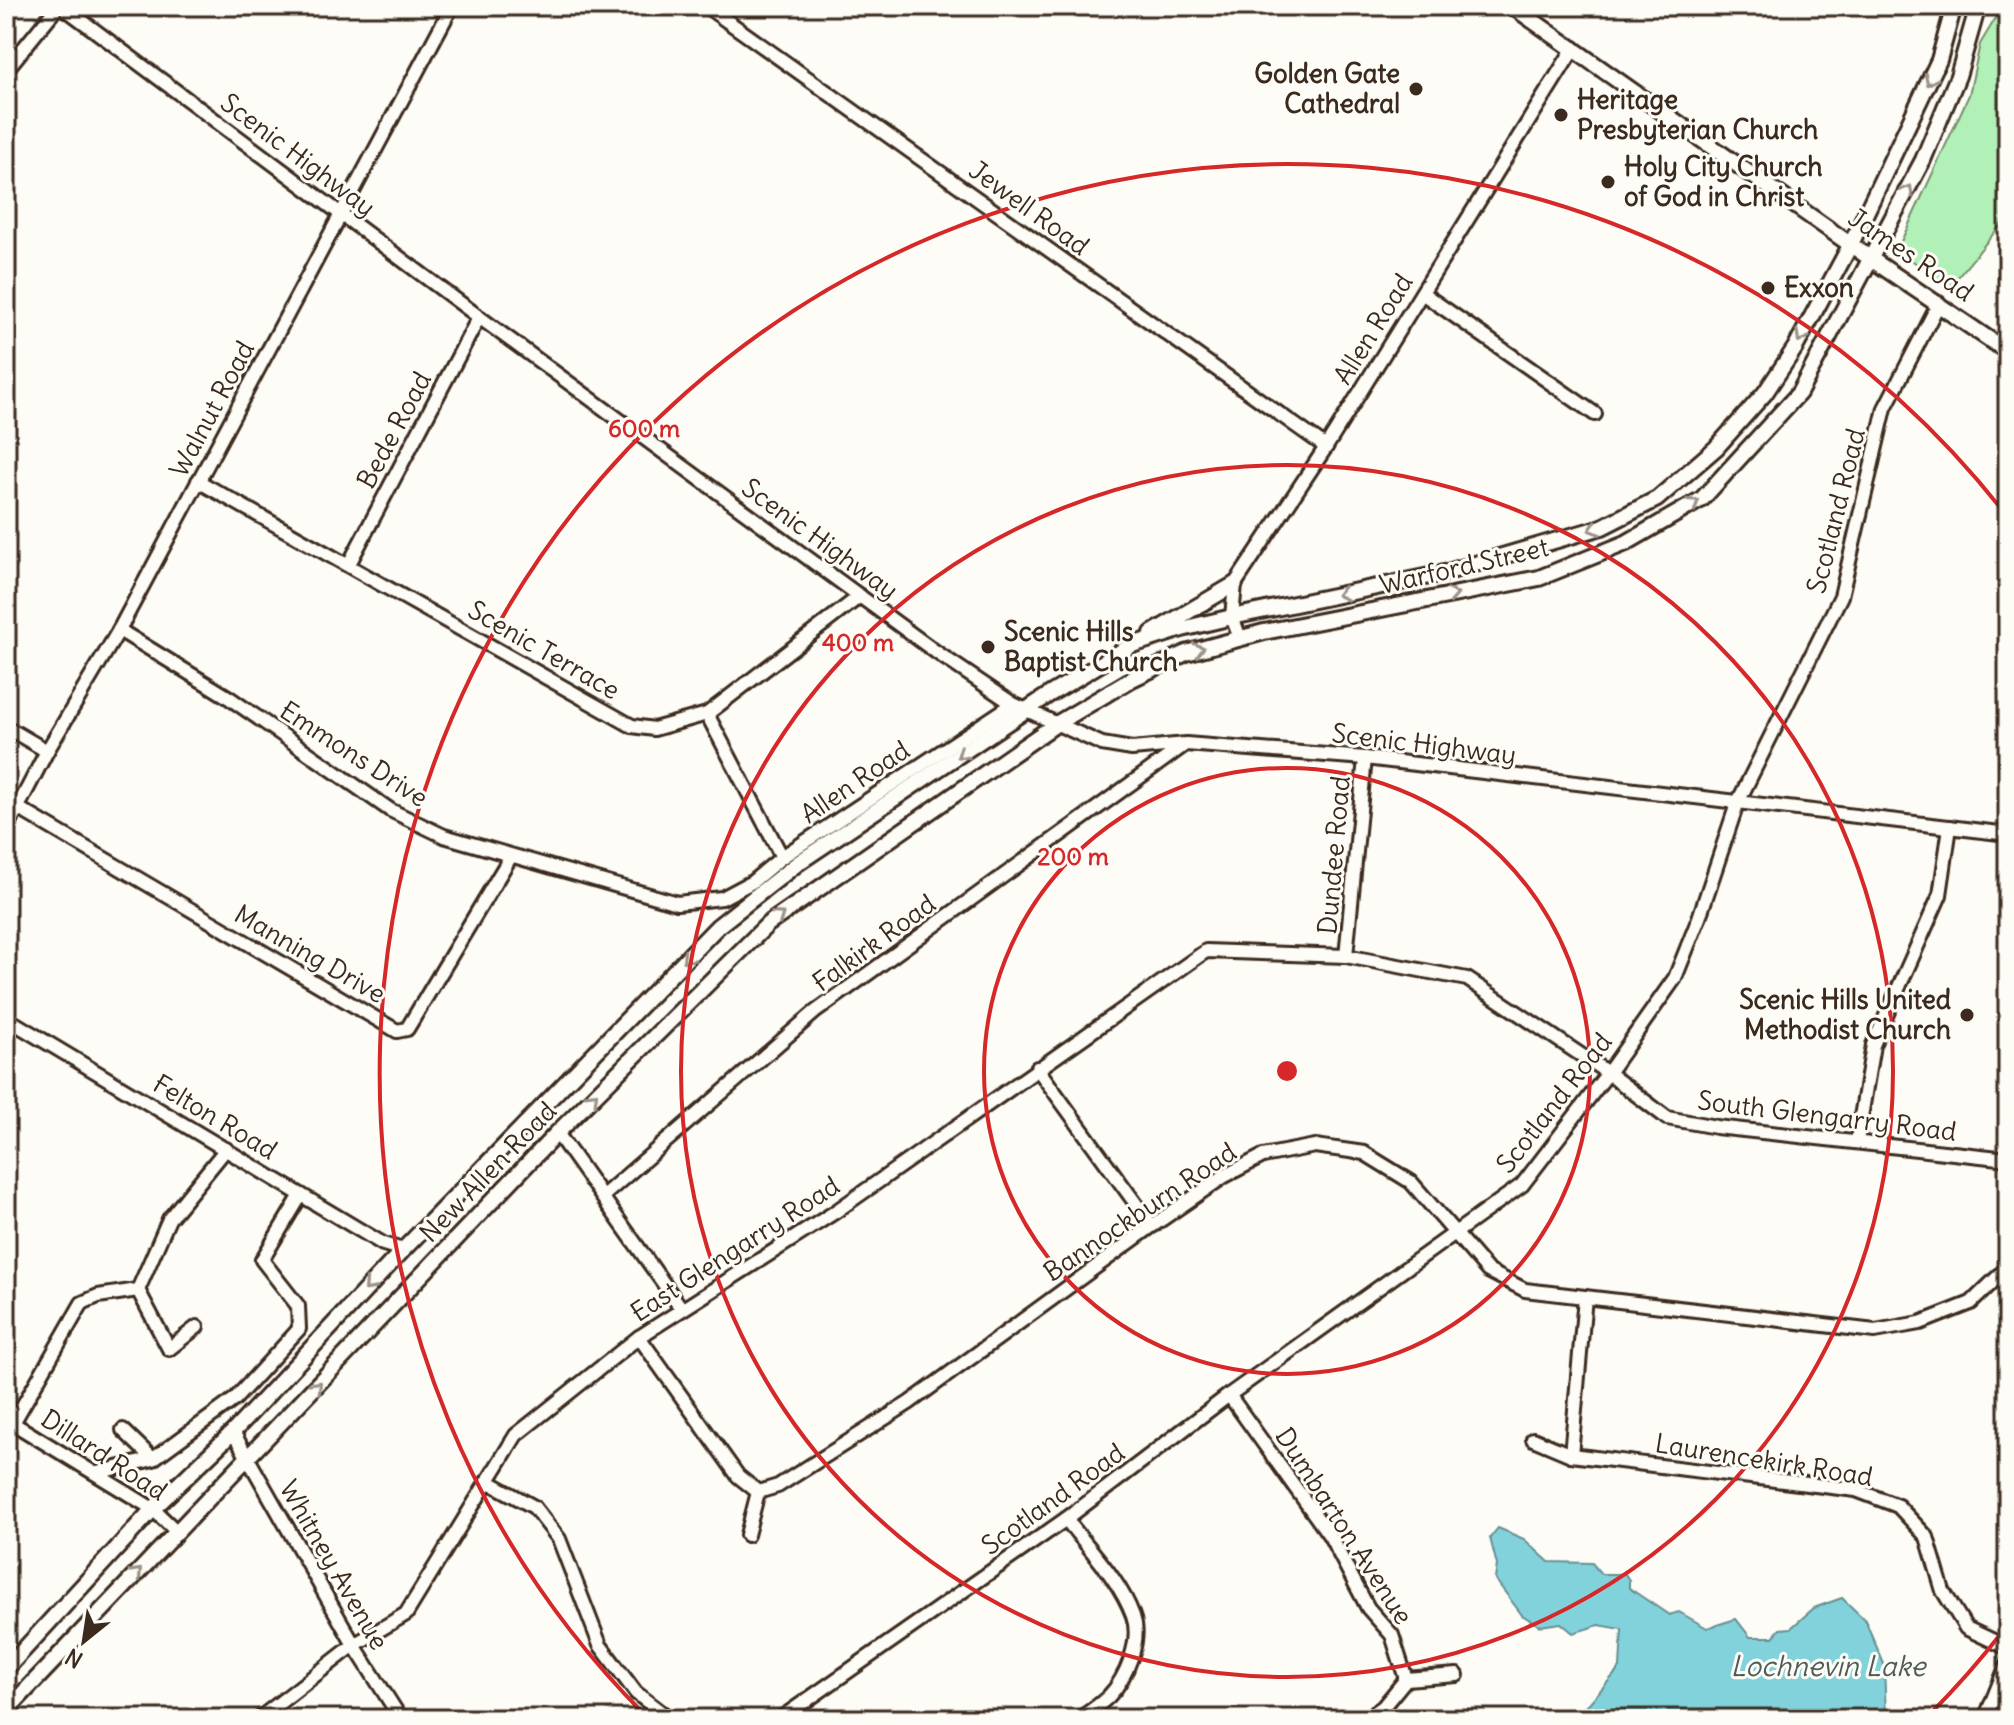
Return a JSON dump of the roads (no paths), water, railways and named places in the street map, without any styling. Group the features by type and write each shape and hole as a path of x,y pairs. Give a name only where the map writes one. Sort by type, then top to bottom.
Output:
{"main road":[{"name":"James Road","path":"1512,6 2008,352"},
{"name":"Warford Street","path":"1027,710 1132,645 1232,617 1444,573 1602,527 1657,499 1716,448 1765,393 1795,348 1851,244 1939,60 1954,6"},
{"name":"Warford Street","path":"1056,724 1132,679 1186,653 1240,638 1539,578 1626,543 1702,499 1799,393 1923,160 1958,76 1978,6"},
{"path":"1132,645 1235,584"},
{"name":"New Allen Road","path":"6,1669 153,1509 233,1432 403,1250 718,926 798,863 1027,710"},
{"name":"New Allen Road","path":"6,1711 557,1133 768,924 1056,724"}],"street":[{"path":"6,70 60,6"},
{"name":"Scenic Highway","path":"60,6 936,652 1013,704 1102,744 1132,749 1186,744 1365,758 2008,834"},
{"name":"Walnut Road","path":"6,830 47,751 119,630 452,6"},
{"name":"Jewell Road","path":"706,6 1326,447"},
{"name":"Allen Road","path":"1240,638 1232,617 1235,584 1326,447 1574,48"},
{"path":"1422,293 1595,414"},
{"name":"Scotland Road","path":"780,1719 1066,1519 1229,1395 1522,1185 1608,1073 1675,978 1699,918 1737,804 1841,596 1885,408 1939,303"},
{"name":"Bede Road","path":"349,564 479,317"},
{"name":"Scenic Terrace","path":"198,481 632,726 654,729 707,714 860,596"},
{"name":"Emmons Drive","path":"119,630 228,697 390,810 444,836 677,903 722,898"},
{"name":"Allen Road","path":"722,898 752,882 782,857 1013,704"},
{"path":"707,714 782,857"},
{"path":"6,727 47,751"},
{"name":"Falkirk Road","path":"603,1196 815,1012 1186,744"},
{"name":"Dundee Road","path":"1346,956 1365,758"},
{"name":"Manning Drive","path":"18,808 397,1031 407,1029 511,856"},
{"path":"1857,1141 1873,1045 1940,895 1950,827"},
{"name":"South Glengarry Road","path":"1206,951 1346,956 1467,979 1608,1073 1667,1118 1716,1127 2008,1159"},
{"name":"East Glengarry Road","path":"260,1718 354,1645 406,1614 516,1435 639,1337 835,1212 1206,951"},
{"name":"Felton Road","path":"6,1018 383,1244 403,1250"},
{"path":"1037,1068 1152,1226"},
{"path":"557,1133 681,1308"},
{"name":"Bannockburn Road","path":"758,1492 778,1486 909,1403 1223,1177 1263,1156 1315,1146 1364,1153 1411,1182 1488,1271 1525,1290 1875,1331 1920,1323 1971,1303 2008,1267"},
{"path":"138,1290 169,1219 226,1149"},
{"path":"97,1473 153,1459 235,1399 299,1329 298,1306 262,1260 301,1195"},
{"path":"138,1290 169,1349 197,1327"},
{"path":"9,1421 82,1303 98,1296 138,1290"},
{"path":"1571,1455 1585,1297"},
{"path":"639,1337 738,1476 758,1492 747,1535"},
{"name":"Dumbarton Avenue","path":"1229,1395 1330,1536 1368,1608 1392,1635 1406,1679"},
{"name":"Dillard Road","path":"9,1421 153,1509 176,1531"},
{"path":"123,1430 153,1459"},
{"name":"Whitney Avenue","path":"233,1432 354,1645 401,1719"},
{"name":"Laurencekirk Road","path":"1533,1439 1571,1455 1856,1490 1898,1506 1927,1537 1943,1591 1966,1628 2008,1648"},
{"path":"487,1481 534,1507 559,1539 600,1645 636,1693 670,1719"},
{"path":"1066,1519 1122,1592 1134,1618 1136,1632 1132,1654 1110,1694 1079,1719"},
{"path":"1985,1719 2008,1662"},
{"path":"1366,1719 1383,1707 1406,1679 1457,1675"}],"water":[{"name":"Lochnevin Lake","path":"1498,1528 1524,1539 1549,1562 1592,1563 1601,1574 1625,1574 1629,1588 1669,1615 1679,1612 1707,1628 1736,1619 1750,1637 1773,1637 1780,1629 1791,1628 1814,1608 1842,1598 1865,1620 1884,1664 1886,1719 1575,1719 1620,1668 1622,1629 1599,1625 1573,1633 1561,1623 1540,1626 1522,1615 1495,1579 1497,1565 1490,1538"}],"place":[{"name":"Golden Gate Cathedral","path":"1416,89"},
{"name":"Heritage Presbyterian Church","path":"1561,115"},
{"name":"Holy City Church of God in Christ","path":"1608,182"},
{"name":"Exxon","path":"1768,288"},
{"name":"Scenic Hills Baptist Church","path":"988,647"},
{"name":"Scenic Hills United Methodist Church","path":"1967,1015"}]}
